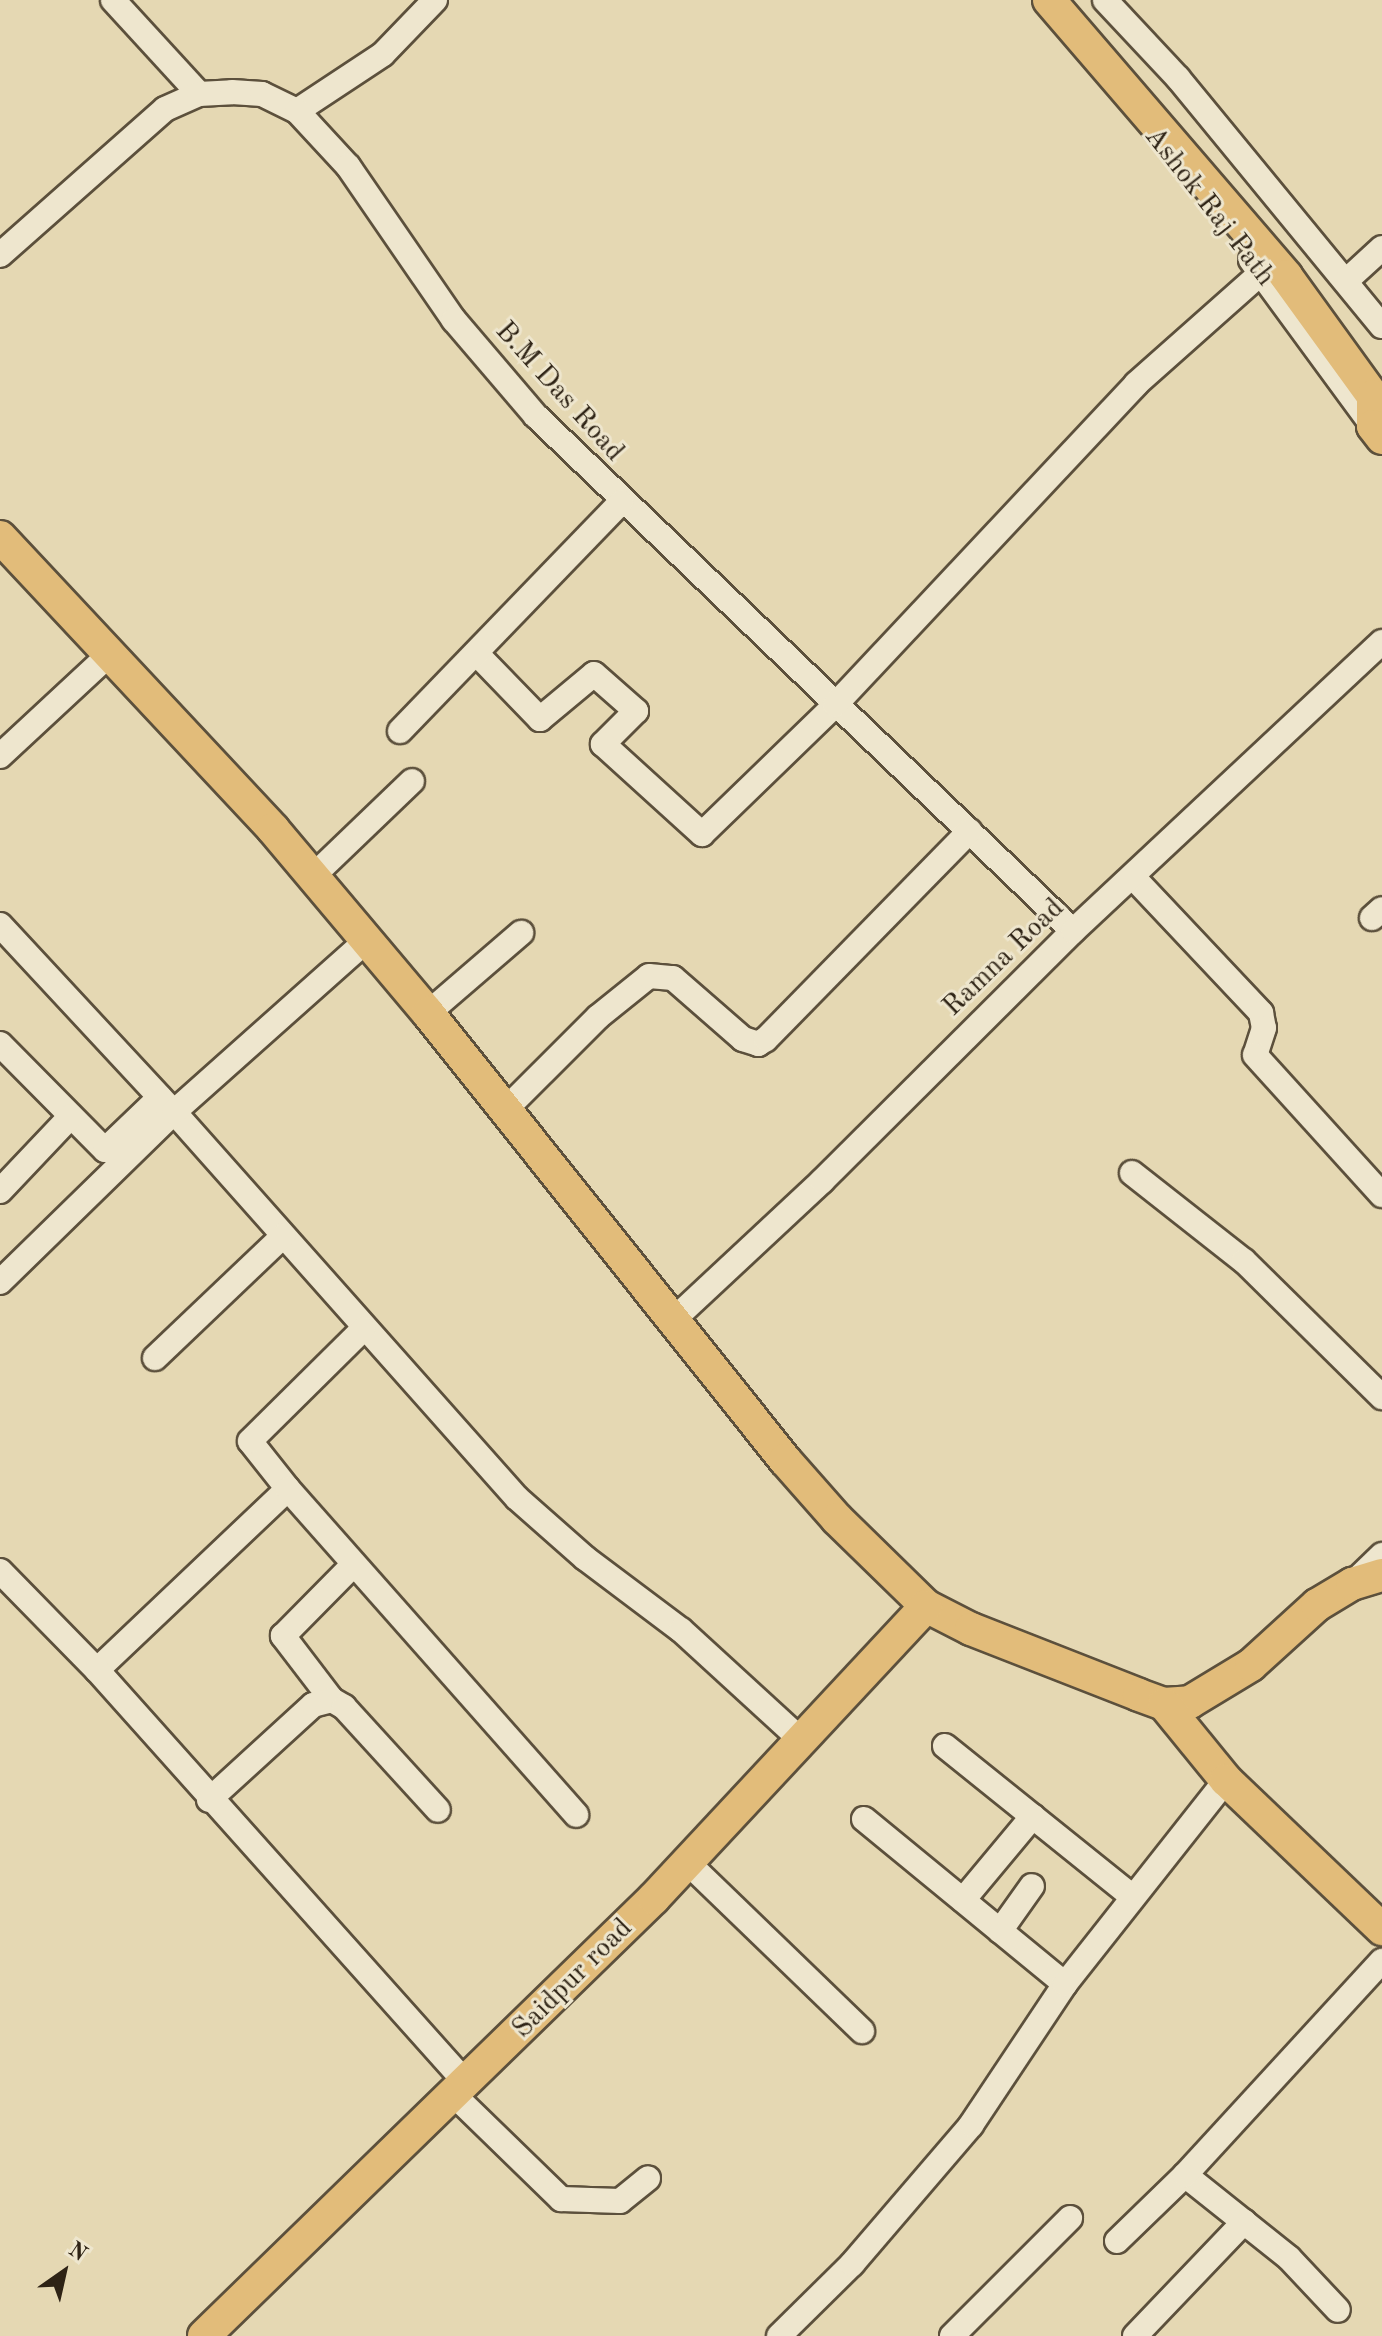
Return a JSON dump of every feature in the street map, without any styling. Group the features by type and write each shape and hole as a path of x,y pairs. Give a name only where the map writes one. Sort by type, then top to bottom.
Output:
{"main road":[{"name":"Ashok Raj Path","path":"1049,0 1286,276 1373,396 1378,432"},
{"name":"Ashok Raj Path","path":"1075,0 1220,165 1382,377"},
{"path":"0,537 111,653 313,876 428,1013 672,1321 837,1519 926,1606 971,1629 1164,1704 1190,1702 1217,1691 1317,1605 1367,1580"},
{"name":"Saidpur road","path":"204,2336 461,2090 688,1863 799,1738 926,1606"},
{"path":"1164,1704 1226,1780 1382,1929"}],"street":[{"path":"0,255 146,125 199,94 113,0"},
{"path":"297,111 383,54 435,0"},
{"name":"Ashok Raj Path","path":"1031,0 1102,71 1261,273 1378,432"},
{"path":"1105,0 1178,78 1382,326"},
{"name":"B.M Das Road","path":"199,94 262,94 297,111 348,166 413,264 494,370 621,502 1073,931"},
{"path":"1346,281 1382,248"},
{"path":"476,653 540,719 594,674 636,711 603,744 702,834 835,705 1136,384 1261,273"},
{"path":"400,731 621,502"},
{"name":"Ramna Road","path":"672,1321 822,1181 1073,931 1382,642"},
{"path":"0,756 111,653"},
{"path":"313,876 412,781"},
{"path":"504,1111 598,1017 649,976 673,978 743,1039 758,1044 970,831"},
{"path":"1133,877 1261,1013 1264,1028 1255,1055 1382,1195"},
{"path":"0,925 167,1104 363,1329 517,1498 585,1558 681,1630 799,1738"},
{"path":"428,1013 521,933"},
{"path":"0,1044 105,1150 167,1104 367,940"},
{"path":"0,1282 167,1104"},
{"path":"0,1191 71,1116"},
{"path":"1132,1173 1244,1261 1382,1397"},
{"path":"155,1358 283,1236"},
{"path":"363,1329 250,1441 352,1566 576,1815"},
{"path":"97,1670 288,1489"},
{"path":"1367,1580 1382,1555"},
{"path":"352,1566 283,1636 332,1700 344,1707 438,1810"},
{"path":"0,1571 97,1670 461,2090 561,2199 620,2201 648,2178"},
{"path":"209,1800 313,1705 332,1700"},
{"path":"945,1746 1130,1895"},
{"path":"785,2334 852,2264 971,2125 1065,1984 1130,1895 1226,1780"},
{"path":"963,1900 1033,1816"},
{"path":"864,1819 1065,1984"},
{"path":"688,1863 862,2031"},
{"path":"1000,1931 1032,1886"},
{"path":"1117,2241 1185,2175 1382,1961"},
{"path":"1185,2175 1289,2258 1338,2310"},
{"path":"952,2336 1070,2218"},
{"path":"1135,2336 1244,2222"}]}
